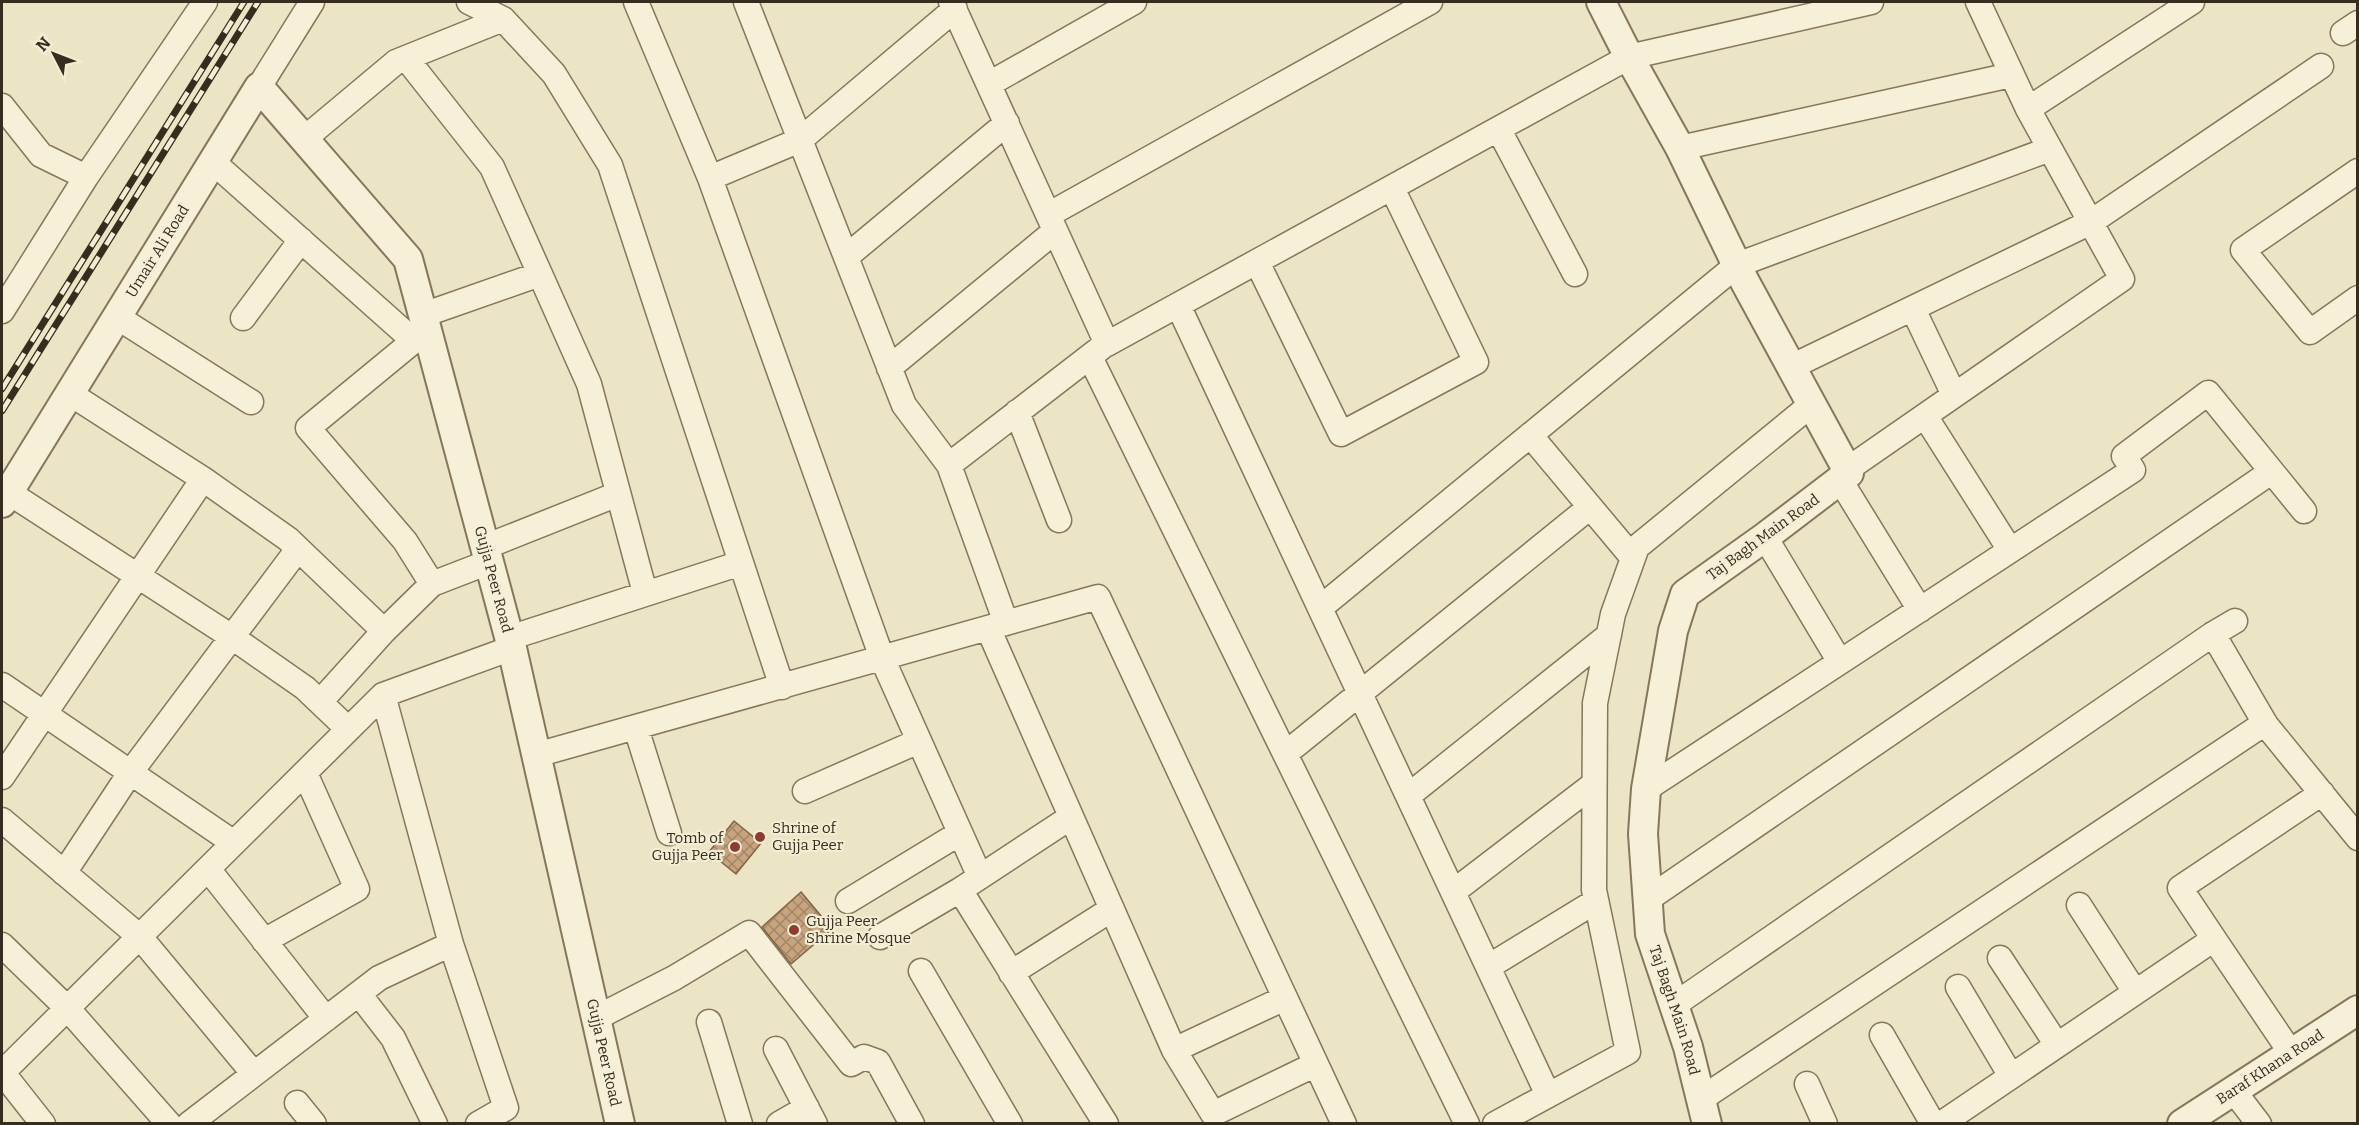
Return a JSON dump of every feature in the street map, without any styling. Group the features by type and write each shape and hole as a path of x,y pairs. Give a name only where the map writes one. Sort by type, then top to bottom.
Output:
{"street":[{"path":"2,311 86,177 205,2"},
{"name":"Umair Ali Road","path":"5,497 312,2"},
{"path":"469,2 503,19 554,74 610,165 782,687"},
{"path":"636,2 710,178 882,658 960,833 970,883 1011,973 1106,1124"},
{"path":"989,84 1134,2"},
{"path":"889,369 1052,223 1430,2"},
{"path":"1602,2 1629,57 1680,148 1737,265 1812,404 1844,475 1920,610"},
{"path":"949,465 1098,350 1629,57 1871,2"},
{"path":"1844,475 1954,395 2122,279 2028,109 2011,75 1981,2"},
{"path":"2028,109 2192,2"},
{"path":"748,3 904,405 949,465 997,626 1071,817 1174,1050 1213,1114 1316,1064"},
{"path":"710,178 800,140 953,5 1052,223 1098,350 1285,754 1467,1124"},
{"path":"304,140 396,62 503,19"},
{"path":"406,58 492,167 540,274 589,384 645,593"},
{"path":"1791,367 2091,222 2321,66"},
{"path":"1680,148 2011,75"},
{"name":"Gujja Peer Road","path":"259,87 408,259 422,329 511,643 620,1124"},
{"path":"2,106 41,155 86,177"},
{"path":"846,257 1006,123"},
{"path":"1499,130 1575,274"},
{"path":"1320,608 1737,265 2050,149"},
{"path":"213,162 301,240 422,329"},
{"path":"2358,171 2243,250 2310,332 2358,298"},
{"path":"1257,262 1341,434 1476,362 1392,188"},
{"path":"243,318 301,240"},
{"path":"432,584 405,541 308,428 422,329 540,274"},
{"path":"1178,305 1548,1095"},
{"path":"1913,309 1954,395"},
{"path":"117,317 251,402"},
{"path":"69,393 203,479 288,539 384,631"},
{"path":"1646,789 2133,470 2124,456 2208,393 2304,511"},
{"path":"1495,1124 1628,1052 1594,890 1595,703 1613,614 1637,547 1812,404"},
{"path":"1017,412 1059,520"},
{"path":"1925,416 2010,550"},
{"path":"1530,435 1633,558"},
{"path":"1647,899 2271,472"},
{"name":"Taj Bagh Main Road","path":"1703,1116 1688,1047 1650,934 1647,899 1643,834 1646,789 1673,631 1684,594 1766,537 1844,475"},
{"path":"2,777 203,479"},
{"path":"320,702 384,631 432,584 487,554 618,494"},
{"path":"5,497 138,576 232,637 305,688 348,729"},
{"path":"1285,754 1590,507"},
{"path":"1766,537 1840,662"},
{"path":"64,873 130,773 298,549"},
{"path":"43,1124 2,1072 383,695 511,643 645,593 741,563"},
{"path":"536,755 1098,597 1344,1124"},
{"path":"1674,1005 2235,621"},
{"path":"2213,634 2265,723 2358,838"},
{"path":"1408,796 1609,635"},
{"path":"2,685 234,843"},
{"path":"383,695 452,944 506,1108 478,1124"},
{"path":"1703,1116 2265,723"},
{"path":"636,728 669,833"},
{"path":"805,791 919,741"},
{"path":"264,941 357,889 305,772"},
{"path":"1453,892 1594,784"},
{"path":"2291,1053 2180,888 2322,794"},
{"path":"880,937 970,883 1071,817"},
{"path":"2,820 140,937 254,1074"},
{"path":"848,901 960,833"},
{"path":"208,869 326,1019"},
{"path":"1488,967 1596,900"},
{"path":"2079,905 2135,992"},
{"path":"1011,973 1112,909"},
{"path":"596,1018 674,978 748,933 851,1064 864,1057 878,1062 912,1124"},
{"path":"1941,1124 2214,939"},
{"path":"194,1122 380,978 452,944"},
{"path":"2,945 68,1009 169,1124"},
{"path":"2000,958 2057,1045"},
{"path":"921,971 1010,1124"},
{"path":"1958,987 2011,1076"},
{"path":"359,994 393,1038 435,1124"},
{"path":"1174,1050 1285,998"},
{"name":"Baraf Khana Road","path":"2182,1124 2358,1010"},
{"path":"709,1022 740,1124"},
{"path":"1882,1035 1933,1124"},
{"path":"776,1049 811,1116 780,1124"},
{"path":"1807,1084 1825,1124"},
{"path":"2233,1090 2259,1124"},
{"path":"297,1103 314,1124"}],"building":[{"name":"Tomb of Gujja Peer","path":"734,821 761,843 736,874 709,852"},
{"name":"Gujja Peer Shrine Mosque","path":"801,892 832,929 791,964 762,927"}],"railway":[{"path":"2,389 244,2"},
{"path":"2,411 258,2"}],"place":[{"name":"Shrine of Gujja Peer","path":"760,837"},
{"name":"Tomb of Gujja Peer","path":"735,847"},
{"name":"Gujja Peer Shrine Mosque","path":"794,930"}]}
